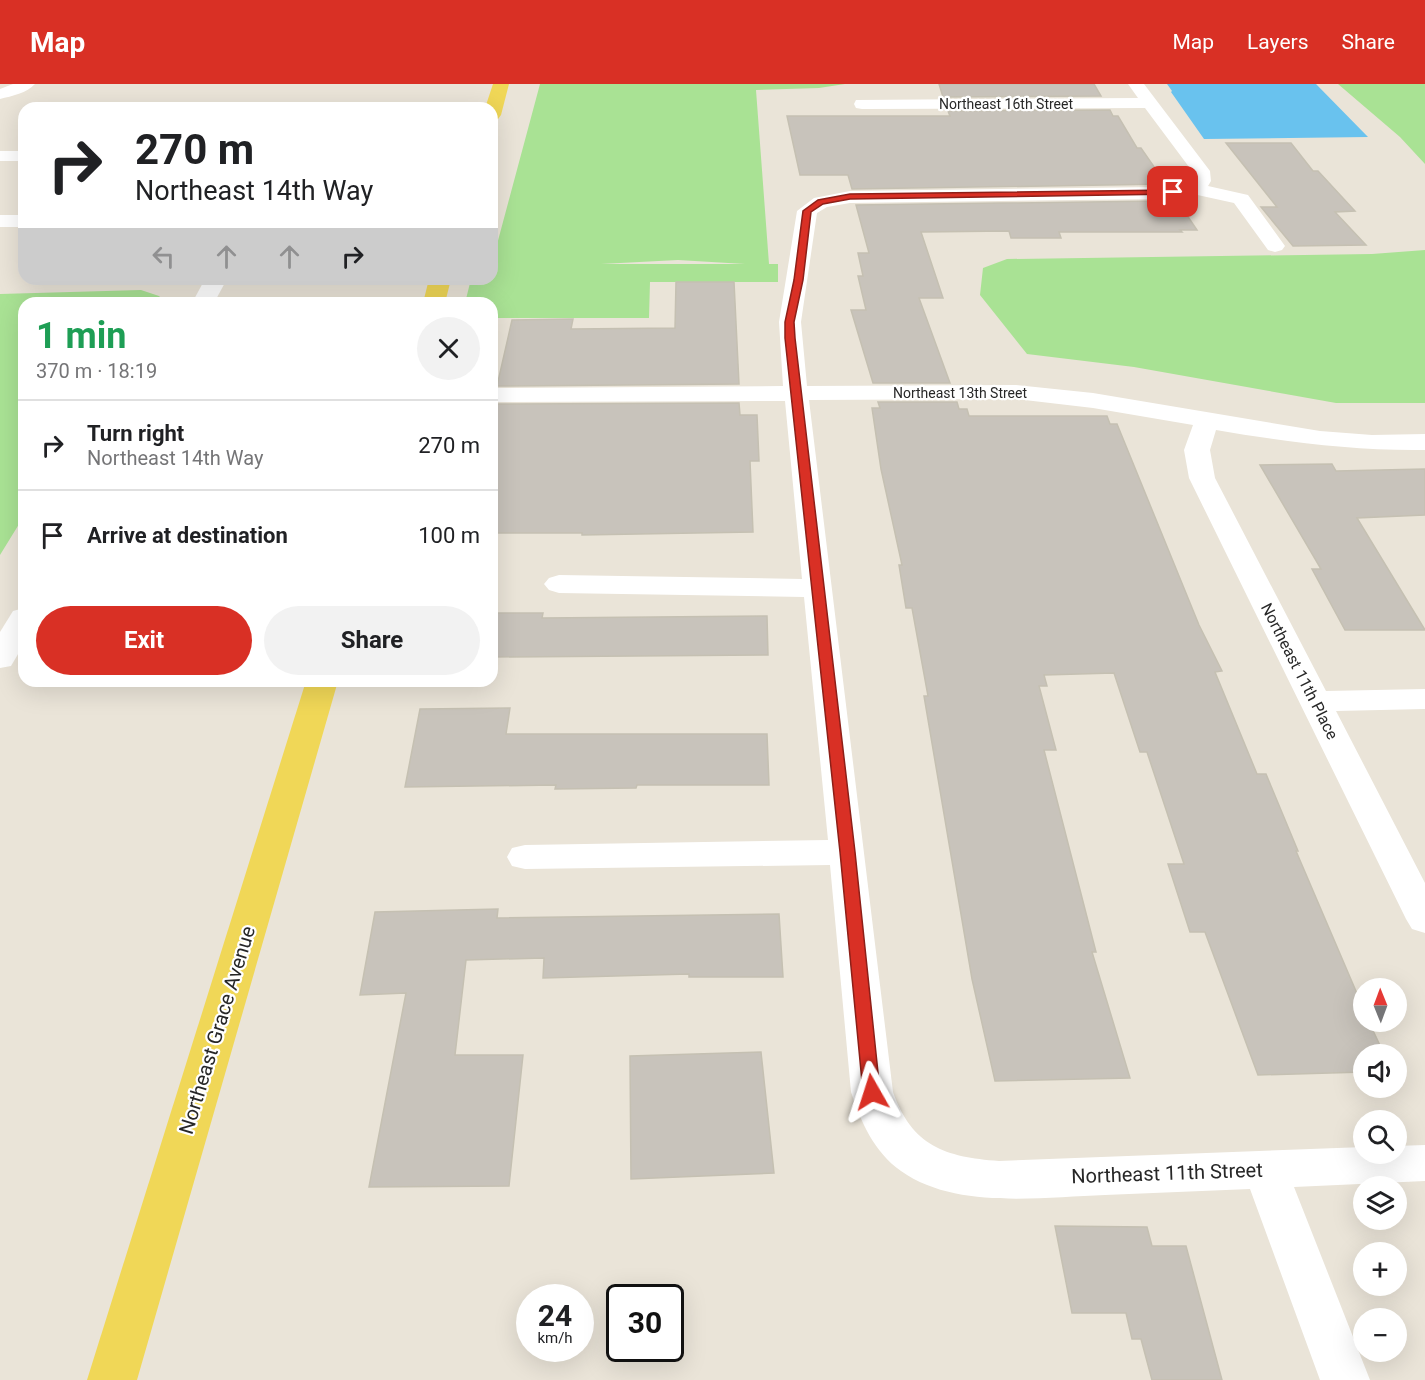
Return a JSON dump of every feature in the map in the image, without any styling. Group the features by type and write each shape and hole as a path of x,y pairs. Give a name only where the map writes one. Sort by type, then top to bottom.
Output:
{"main road":[{"path":"496,102 501,84"},
{"name":"Northeast Grace Avenue","path":"112,1380 320,687"}],"street":[{"path":"5,93 27,84"},
{"path":"904,84 912,104"},
{"path":"1136,84 1202,171 1202,181 1193,188"},
{"name":"Northeast 16th Street","path":"862,104 1150,103"},
{"path":"0,156 18,156"},
{"path":"1193,188 1241,199 1275,246"},
{"name":"Northeast 11th Street","path":"1193,188 1160,193 850,197 820,202 807,211 798,280 789,322 872,1092 878,1116 892,1138 914,1157 940,1171 969,1179 999,1180 1425,1163"},
{"path":"0,221 18,221"},
{"name":"Northeast 13th Street","path":"498,395 1016,392 1097,400 1345,441 1425,442"},
{"name":"Northeast 11th Place","path":"1207,420 1198,441 1198,468 1425,919"},
{"path":"559,584 818,588"},
{"path":"0,659 18,628"},
{"path":"1315,701 1425,699"},
{"path":"525,857 847,852"},
{"path":"1265,1169 1345,1380"}],"green space":[{"path":"540,84 845,84 819,88 756,90 769,264 778,264 778,282 650,282 649,318 498,318 498,297 466,297 470,285 498,285 498,241","holes":["678,260 745,264 601,264"]},
{"path":"1338,84 1425,84 1425,164 1400,137"},
{"path":"1425,250 1425,403 1336,403 1134,367 1027,354 980,295 983,268 1007,259 1372,254"},
{"path":"141,290 160,297 18,297 18,526 0,555 0,294"}],"water":[{"path":"1167,84 1316,84 1368,137 1204,139"}],"building":[{"path":"939,84 1094,84 1101,96 943,97"},
{"path":"1110,110 1113,116 1118,116 1137,148 1141,148 1166,184 852,189 848,175 800,175 787,116 950,116 948,111"},
{"path":"1226,143 1291,143 1313,171 1318,171 1355,211 1335,212 1366,245 1293,246 1261,207 1277,207"},
{"path":"1176,199 1197,230 1059,232 1061,238 1011,238 1009,231 921,232 943,298 919,298 950,383 873,383 851,310 866,310 858,276 863,276 858,253 869,253 856,205"},
{"path":"676,282 734,282 739,384 498,386 512,320 573,319 571,329 675,328"},
{"path":"878,402 957,402 959,409 967,409 969,416 1107,416 1110,424 1117,424 1199,625 1222,671 1215,672 1257,774 1266,774 1353,984 1353,1032 1374,1032 1379,1044 1353,1044 1353,1072 1258,1075 1205,932 1190,932 1168,864 1184,864 1147,752 1140,752 1114,673 1044,675 1047,686 1039,686 1056,750 1044,750 1096,952 1092,952 1130,1078 995,1081 972,979 924,696 928,696 912,608 906,608 899,565 902,565 881,469 872,408 880,408"},
{"path":"739,403 740,415 757,415 759,461 750,461 753,532 582,535 582,533 498,533 498,404"},
{"path":"1332,464 1336,471 1425,469 1425,515 1357,518 1425,630 1345,630 1312,569 1321,569 1260,465"},
{"path":"498,613 543,613 542,618 767,616 768,655 498,657"},
{"path":"510,708 506,734 767,734 769,785 637,785 636,788 555,789 556,785 405,787 420,709"},
{"path":"498,909 497,918 779,914 783,977 689,977 689,974 543,978 544,958 466,960 455,1055 523,1055 509,1186 369,1187 406,993 360,995 375,912"},
{"path":"761,1052 774,1173 631,1179 630,1056"},
{"path":"1055,1226 1147,1227 1152,1246 1186,1246 1222,1380 1152,1380 1141,1339 1132,1339 1126,1313 1072,1313"}],"route":[{"path":"872,1092 790,338 789,322 798,280 807,211 820,202 850,197 1173,192"}]}
